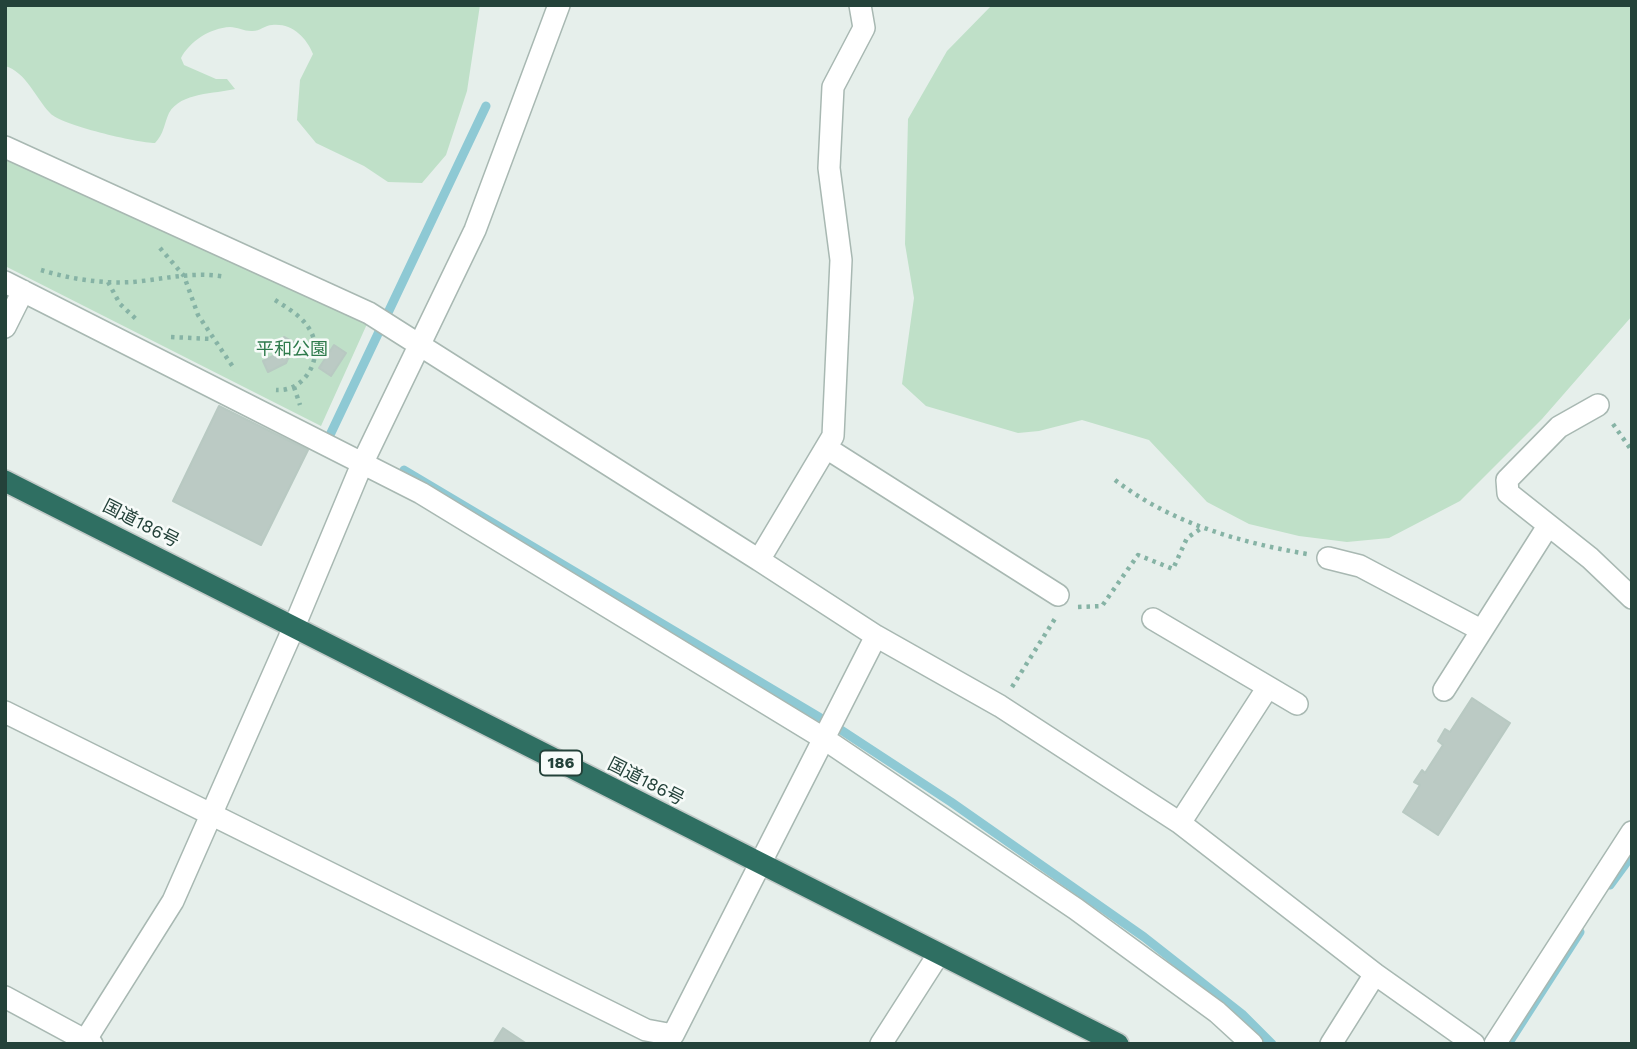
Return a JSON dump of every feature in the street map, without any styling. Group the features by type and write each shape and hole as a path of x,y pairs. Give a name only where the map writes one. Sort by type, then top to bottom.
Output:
{"highway":[{"name":"国道186号","path":"5,481 759,865 1118,1044"}],"street":[{"path":"5,997 87,1042 173,901 295,627 362,464 475,230 559,5"},
{"path":"759,560 828,449 835,423 841,260 829,168 833,87 864,28 860,5"},
{"path":"5,147 369,313 420,343 876,636 1000,706 1180,823 1375,975 1474,1044"},
{"path":"5,327 14,287 421,493 823,738 1076,909 1226,1019 1252,1044"},
{"path":"1598,405 1559,427 1507,480 1508,493 1590,558 1632,598"},
{"path":"828,449 1063,605"},
{"path":"1444,690 1548,526"},
{"path":"1328,558 1360,566 1481,630"},
{"path":"1153,619 1297,704"},
{"path":"5,712 646,1030 677,1039 759,865 876,636"},
{"path":"1180,823 1268,687"},
{"path":"1495,1044 1632,832"},
{"path":"881,1044 938,955"},
{"path":"1331,1044 1375,975"}],"path":[{"path":"39,270 86,281 108,282 198,273 237,281"},
{"path":"184,276 198,315 212,339 240,375"},
{"path":"108,282 126,311 146,326"},
{"path":"264,293 296,313 313,337 315,352 314,366 305,379 282,391 270,390"},
{"path":"164,335 195,341 212,339"},
{"path":"1598,405 1632,451"},
{"path":"1115,480 1147,504 1203,527 1266,547 1328,558"},
{"path":"1000,706 1063,605 1087,609 1102,606 1138,555 1173,569 1187,538 1203,527"}],"green space":[{"path":"5,5 480,5 467,91 446,155 422,183 388,182 364,166 316,143 297,120 300,80 313,54 302,37 286,26 269,25 254,31 223,28 195,41 181,58 184,65 216,79 227,79 235,89 190,97 174,106 155,143 83,128 50,113 25,79 5,66"},
{"path":"992,5 1632,5 1632,316 1542,419 1460,501 1389,538 1347,542 1299,536 1249,524 1207,502 1149,440 1082,420 1039,431 1018,433 926,406 902,384 914,298 905,244 908,119 947,51"},
{"name":"平和公園","path":"5,158 367,324 321,426 5,266"}],"building":[{"path":"284,337 295,343 286,363 268,372 263,361 277,354"},
{"path":"334,345 346,353 331,376 319,368"},
{"path":"219,406 308,450 261,545 173,501"},
{"path":"1472,698 1510,723 1438,835 1403,812 1420,785 1414,782 1422,770 1425,773 1443,745 1438,741 1445,729 1450,732"},
{"path":"503,1028 527,1044 493,1044"}],"waterway":[{"path":"330,435 486,106"},
{"path":"404,470 841,730 951,802 1144,937 1242,1014 1272,1044"},
{"path":"1610,885 1632,855"},
{"path":"1508,1044 1580,932"}]}
